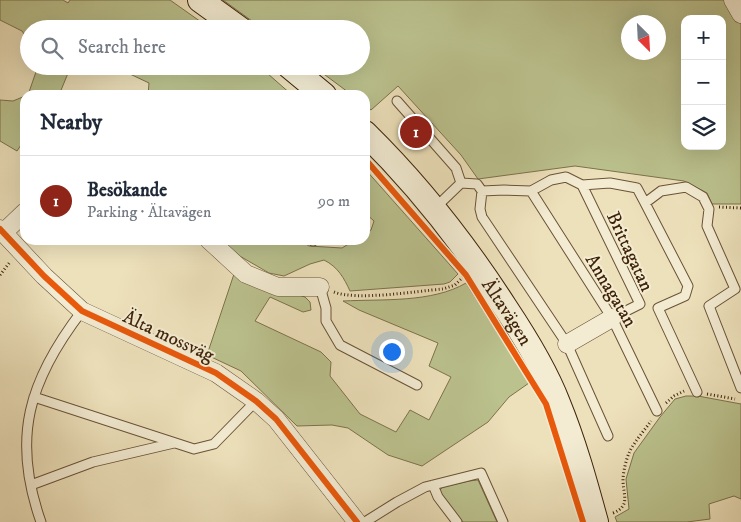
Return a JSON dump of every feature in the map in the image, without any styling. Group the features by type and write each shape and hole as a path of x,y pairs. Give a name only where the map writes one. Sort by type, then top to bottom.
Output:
{"main road":[{"path":"200,0 228,20"},
{"path":"301,75 318,90"},
{"name":"Ältavägen","path":"370,139 434,209 475,260 527,341 561,410 578,457 604,518"}],"street":[{"path":"733,0 741,14"},
{"path":"2,230 20,216"},
{"name":"Älta mossväg","path":"2,230 44,276 82,311 216,373 256,401 276,419 357,522"},
{"path":"214,245 246,274 278,287 320,287"},
{"path":"567,344 612,318"}],"lane":[{"path":"397,101 456,168 460,183"},
{"path":"482,191 530,191 551,180 566,177 582,185 610,184 638,188 688,286 685,296 658,308 697,392"},
{"path":"434,209 460,183 477,184 482,191 480,209 482,217 567,344 608,436"},
{"name":"Brittagatan","path":"582,185 640,304 612,318"},
{"path":"646,203 662,191 686,187 703,197 709,210 707,226 735,290 709,306 741,388"},
{"name":"Annagatan","path":"530,191 612,318 657,412"},
{"path":"320,287 326,308 326,321 340,345 417,385"},
{"path":"41,522 33,501 25,453 28,415 43,370 82,311"},
{"path":"34,397 194,449 214,444 256,401"},
{"path":"30,485 93,462 175,443"},
{"path":"365,522 425,487 481,473 503,522"},
{"path":"433,485 438,497 457,522"}],"path":[{"path":"709,210 722,207 741,208"},
{"path":"459,268 466,275 470,283"},
{"path":"320,287 340,294 365,295 443,289 455,285 466,275"},
{"path":"604,518 619,511 624,506 623,479 629,454 657,412 674,396 684,391 741,400"}],"green space":[{"path":"0,0 63,0 68,3 70,0 170,0 198,20 20,20 20,30 0,20"},
{"path":"223,0 730,0 741,17 741,204 712,204 707,193 684,181 575,166 478,179 461,155 398,86 371,110 370,90 345,90 325,75 370,75 370,20 251,20"},
{"path":"35,75 67,75 61,90 30,90"},
{"path":"132,75 269,75 286,90 148,90 149,83"},
{"path":"20,98 20,146 17,151 0,141 0,100 13,101"},
{"path":"370,175 458,274 450,282 444,284 350,291 340,273 324,260 284,276 269,273 238,255 227,245 308,245 342,248 347,245 370,245 370,231 374,221 370,217"},
{"path":"234,274 305,297 310,302 311,310 303,312 270,297 255,321 321,352 331,362 330,376 360,414 396,432 410,410 429,420 451,377 429,366 438,343 359,310 343,301 422,297 438,294 466,283 529,383 509,397 488,422 422,466 388,455 348,428 332,425 297,426 241,371 207,355"},
{"path":"686,396 698,396 741,404 741,499 734,496 709,504 710,519 687,522 617,522 615,517 629,509 626,479 634,453 675,399"},
{"path":"478,480 497,522 463,522 441,495 440,490 443,487"}],"cycle path":[{"path":"370,165 466,275 546,404 583,522"},
{"path":"0,229 44,276 82,311 216,373 256,401 276,419 357,522"}],"place":[{"name":"Besökande","path":"416,132"}]}
